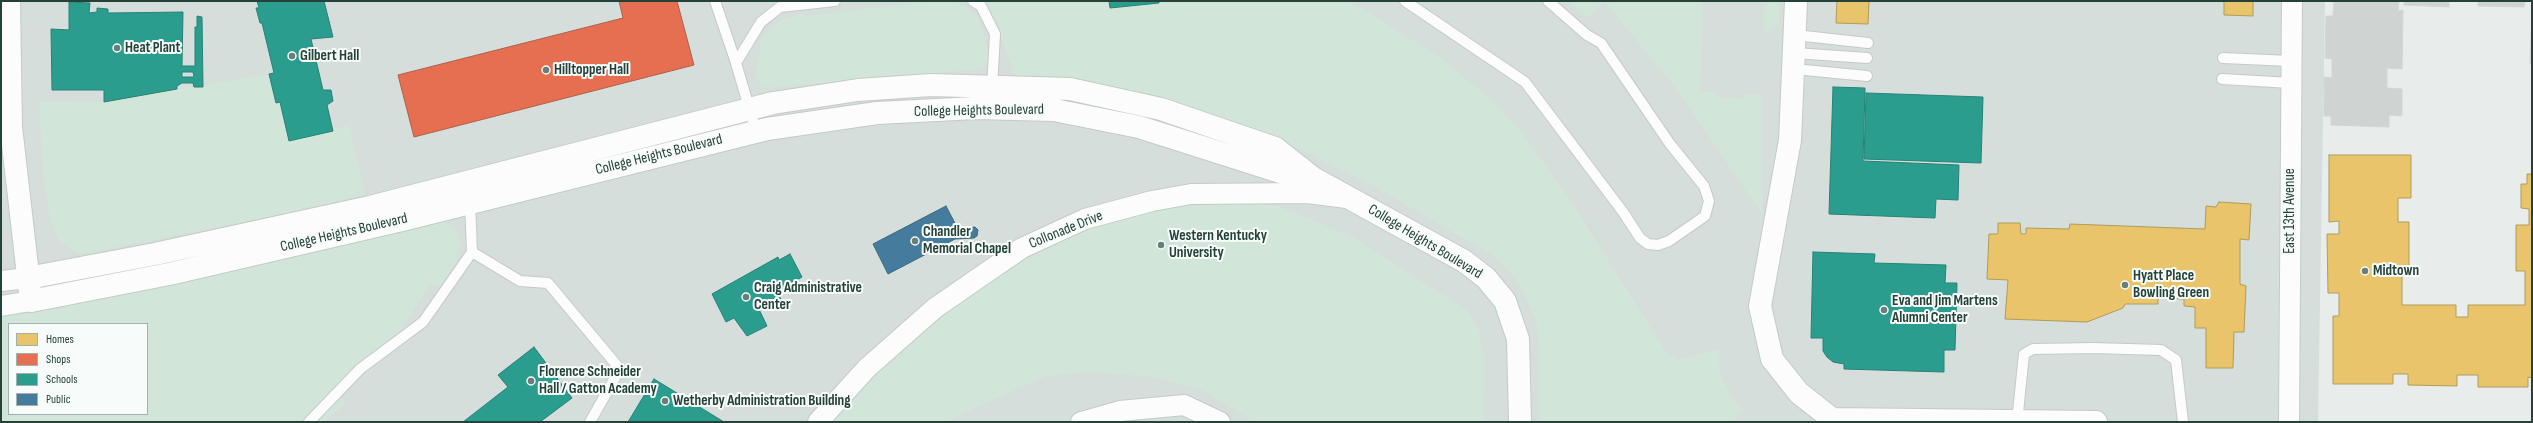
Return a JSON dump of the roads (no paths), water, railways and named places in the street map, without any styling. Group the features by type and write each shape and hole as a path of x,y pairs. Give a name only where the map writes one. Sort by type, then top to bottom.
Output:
{"street":[{"path":"1,306 30,301 11,127 9,1"},
{"path":"1796,1 1795,52 1790,140 1760,306 1772,359 1799,393 1832,419 1884,421 2096,422"},
{"name":"East 13th Avenue","path":"2289,422 2292,1"},
{"name":"College Heights Boulevard","path":"30,301 169,274 468,193 750,109 858,90 931,85 1139,126 1293,176 1313,178 1464,261 1486,278 1504,301 1518,339 1520,422"},
{"name":"College Heights Boulevard","path":"28,278 309,222 468,193 756,131 991,97"},
{"name":"Collonade Drive","path":"818,422 867,368 935,308 1022,248 1084,220 1152,201 1190,194 1307,193 1353,199"},
{"path":"1,281 28,278"},
{"path":"1089,421 1120,412 1184,405 1220,422"}],"lane":[{"path":"715,1 736,63 756,131"},
{"path":"736,63 761,22 780,7 835,1"},
{"path":"973,1 981,6 995,34 991,97"},
{"path":"1405,1 1525,82 1623,212 1640,238 1648,244 1658,244 1669,241 1705,216 1709,201 1704,186 1670,144 1602,43 1587,35 1548,1"},
{"path":"1795,52 1868,43"},
{"path":"1795,52 1867,58"},
{"path":"1795,52 1867,76"},
{"path":"2223,58 2291,61"},
{"path":"2222,79 2291,83"},
{"path":"309,422 360,369 423,322 472,252 468,193"},
{"path":"472,252 520,281 548,284 620,369 590,422"},
{"path":"2017,422 2024,354 2033,349 2094,348 2162,350 2176,360 2183,422"}],"place":[{"name":"Heat Plant","path":"117,48"},
{"name":"Gilbert Hall","path":"292,56"},
{"name":"Hilltopper Hall","path":"546,70"},
{"name":"Chandler Memorial Chapel","path":"915,241"},
{"name":"Western Kentucky University","path":"1161,245"},
{"name":"Midtown","path":"2365,271"},
{"name":"Hyatt Place Bowling Green","path":"2125,285"},
{"name":"Craig Administrative Center","path":"746,297"},
{"name":"Eva and Jim Martens Alumni Center","path":"1884,310"},
{"name":"Florence Schneider Hall / Gatton Academy","path":"531,381"},
{"name":"Wetherby Administration Building","path":"665,401"}]}
